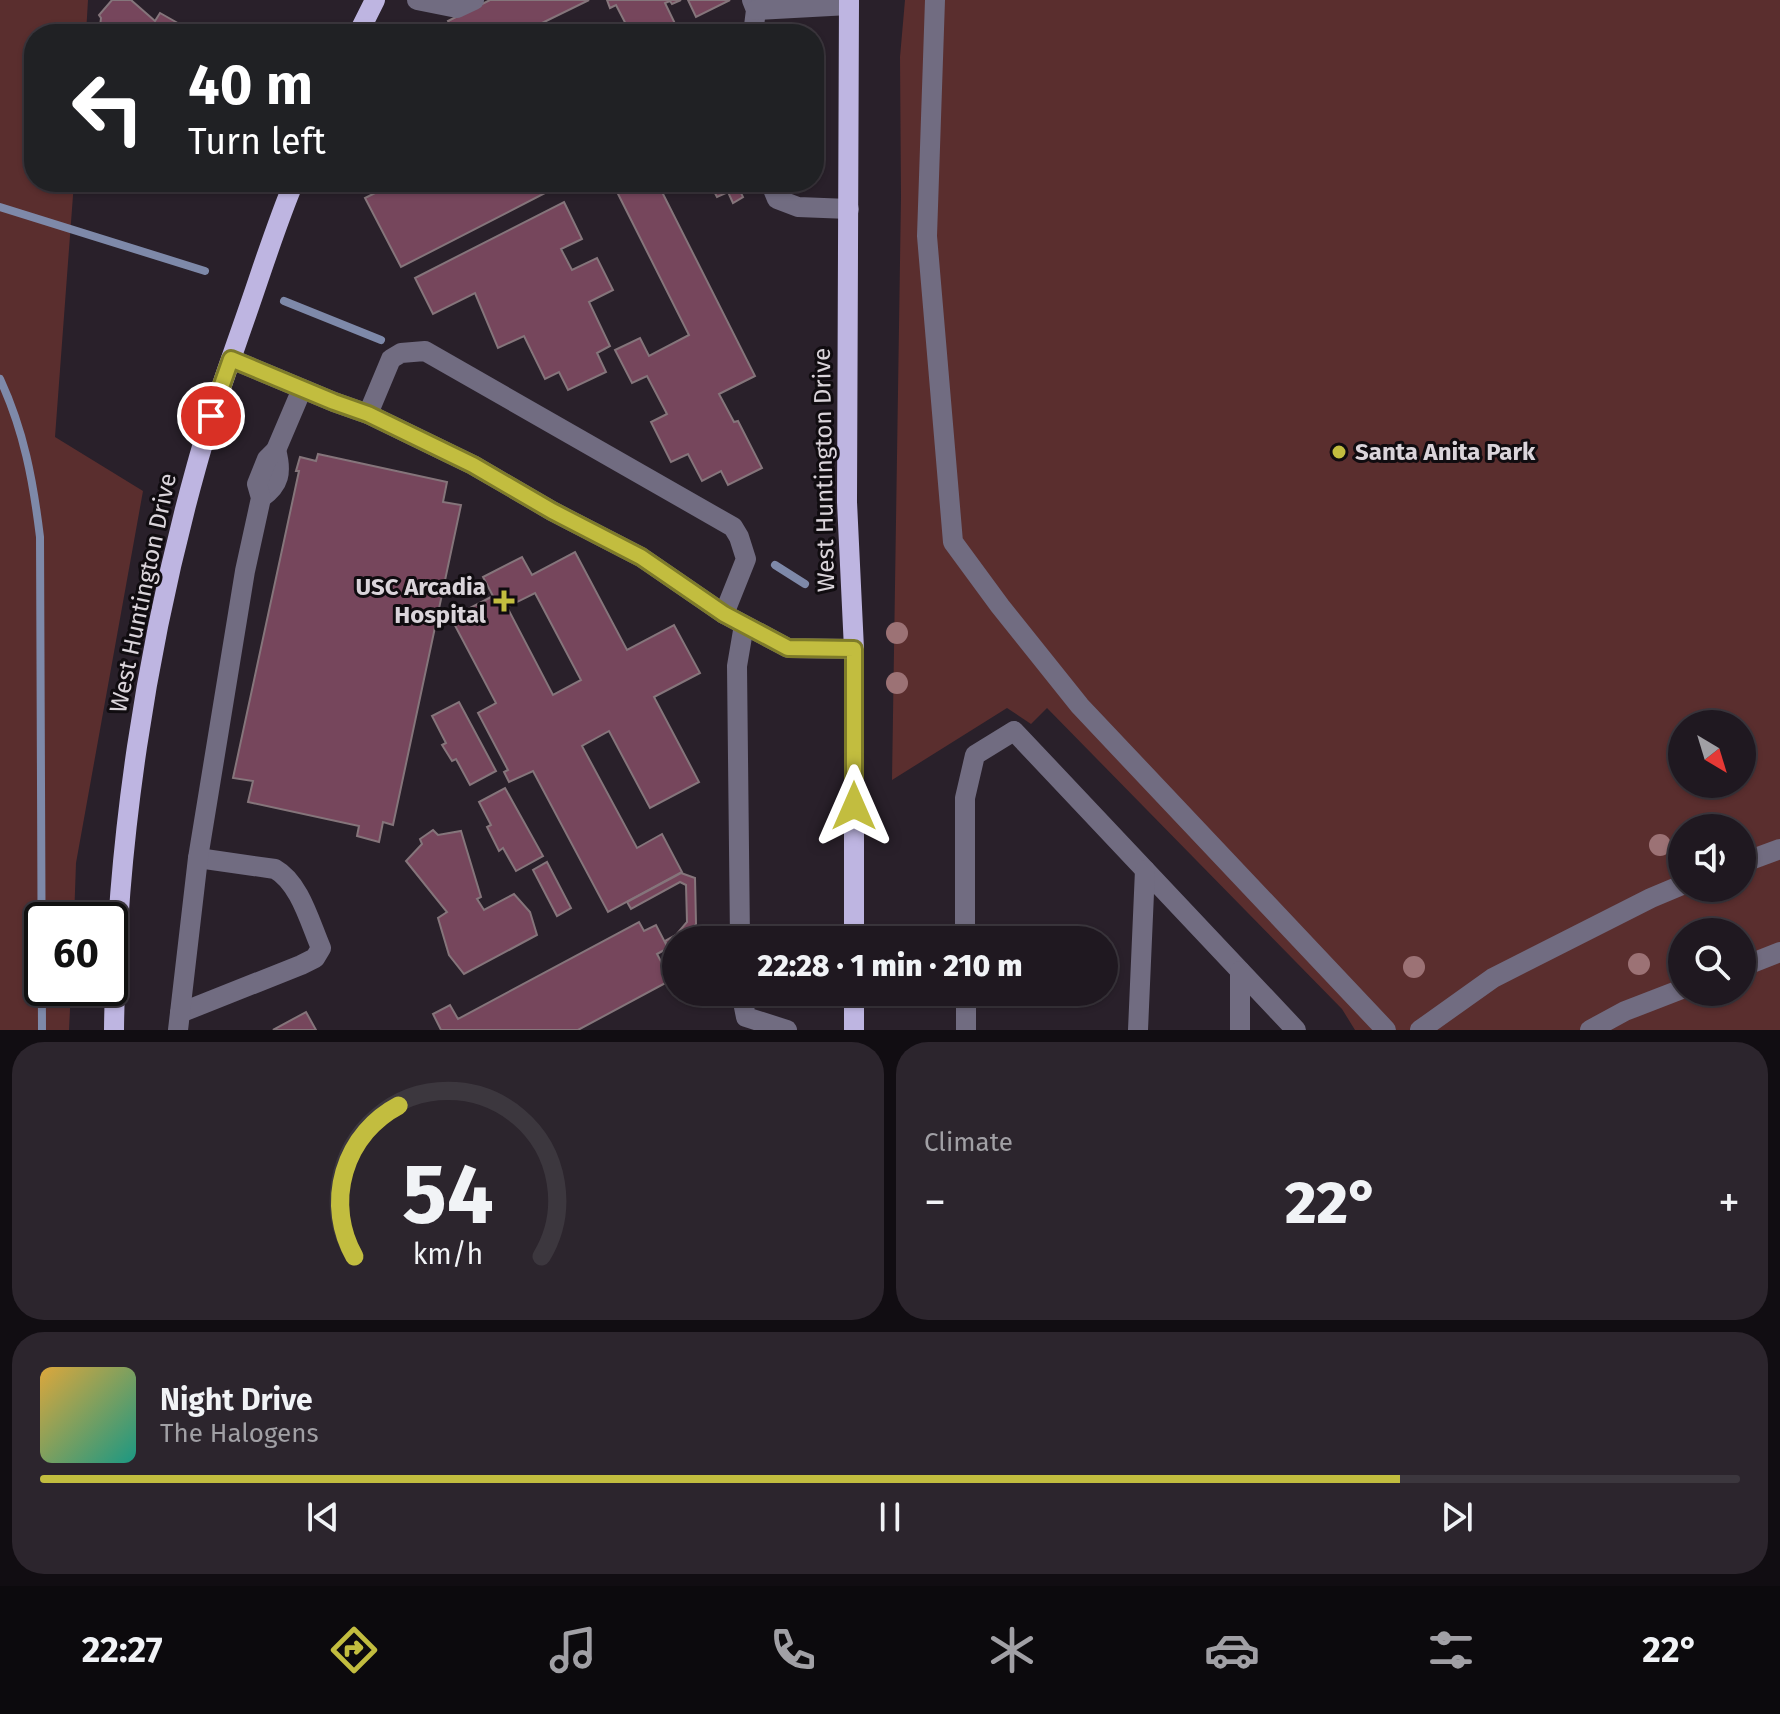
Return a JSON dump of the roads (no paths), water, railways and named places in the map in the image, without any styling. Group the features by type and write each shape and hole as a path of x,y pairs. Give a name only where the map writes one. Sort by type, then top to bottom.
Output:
{"main road":[{"path":"363,24 375,0"},
{"name":"West Huntington Drive","path":"849,3 847,502 854,649 854,926"},
{"name":"West Huntington Drive","path":"114,1030 121,887 130,802 151,669 182,521 211,416 290,192"},
{"path":"854,1006 854,1030"}],"lane":[{"path":"417,0 457,8 474,0"},
{"path":"935,0 927,236 953,542 1080,706 1386,1030"},
{"path":"754,5 849,3"},
{"path":"774,192 777,199 798,207 849,209"},
{"path":"368,414 391,359 401,353 425,351 733,527 746,559 724,614"},
{"path":"231,359 368,414 473,465 552,511 641,557 724,614 788,648 854,649"},
{"path":"179,1022 198,858 245,571 261,498 274,489 280,466 276,450 302,389"},
{"path":"740,926 737,666 744,625"},
{"path":"965,926 965,798 975,755 1014,731 1296,1030"},
{"path":"1756,858 1780,849"},
{"path":"179,1022 315,958 321,948 295,889 284,874 275,869 198,858"},
{"path":"1138,1030 1145,870"},
{"path":"1420,1030 1493,978 1668,891"},
{"path":"1756,961 1780,952"},
{"path":"1240,971 1240,1030"},
{"path":"1590,1030 1625,1011 1668,994"},
{"path":"744,1006 746,1017 787,1030"},
{"path":"966,1006 966,1030"}],"waterway":[{"path":"0,207 205,271"},
{"path":"284,301 381,340"},
{"path":"0,379 26,456 40,537 42,1030"},
{"path":"775,565 805,584"}],"place":[{"name":"Santa Anita Park","path":"1339,452"},
{"name":"USC Arcadia Hospital","path":"504,601"}]}
